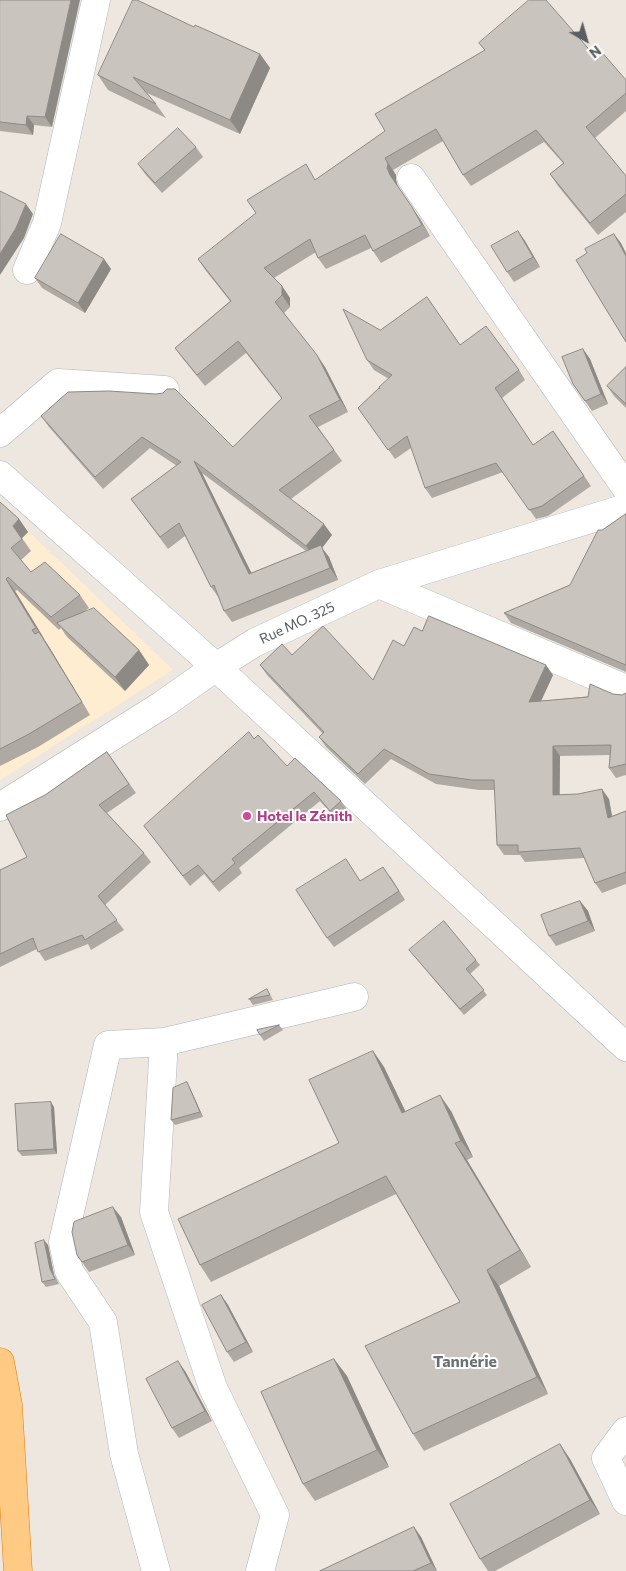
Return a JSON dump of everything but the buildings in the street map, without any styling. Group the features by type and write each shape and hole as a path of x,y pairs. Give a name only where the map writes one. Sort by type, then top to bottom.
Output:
{"highway":[{"path":"0,1362 8,1405 18,1571"}],"street":[{"path":"27,270 47,223 96,0"},
{"path":"411,178 626,488"},
{"path":"0,433 58,383 165,390"},
{"path":"0,475 216,667 626,1047"},
{"name":"Rue MO. 325","path":"0,807 162,705 254,643 379,584 626,508"},
{"path":"379,584 626,689"},
{"path":"156,1571 124,1454 103,1322 69,1271 63,1242 108,1045 164,1042 354,997"},
{"path":"164,1042 154,1212 213,1388 275,1515 260,1571"},
{"path":"626,1431 606,1458 626,1501"}],"shaded area":[{"path":"0,504 173,670 0,780"}],"place":[{"name":"Hotel le Zénith","path":"247,816"}],"district":[{"name":"Tannérie","path":"465,1362"}]}
